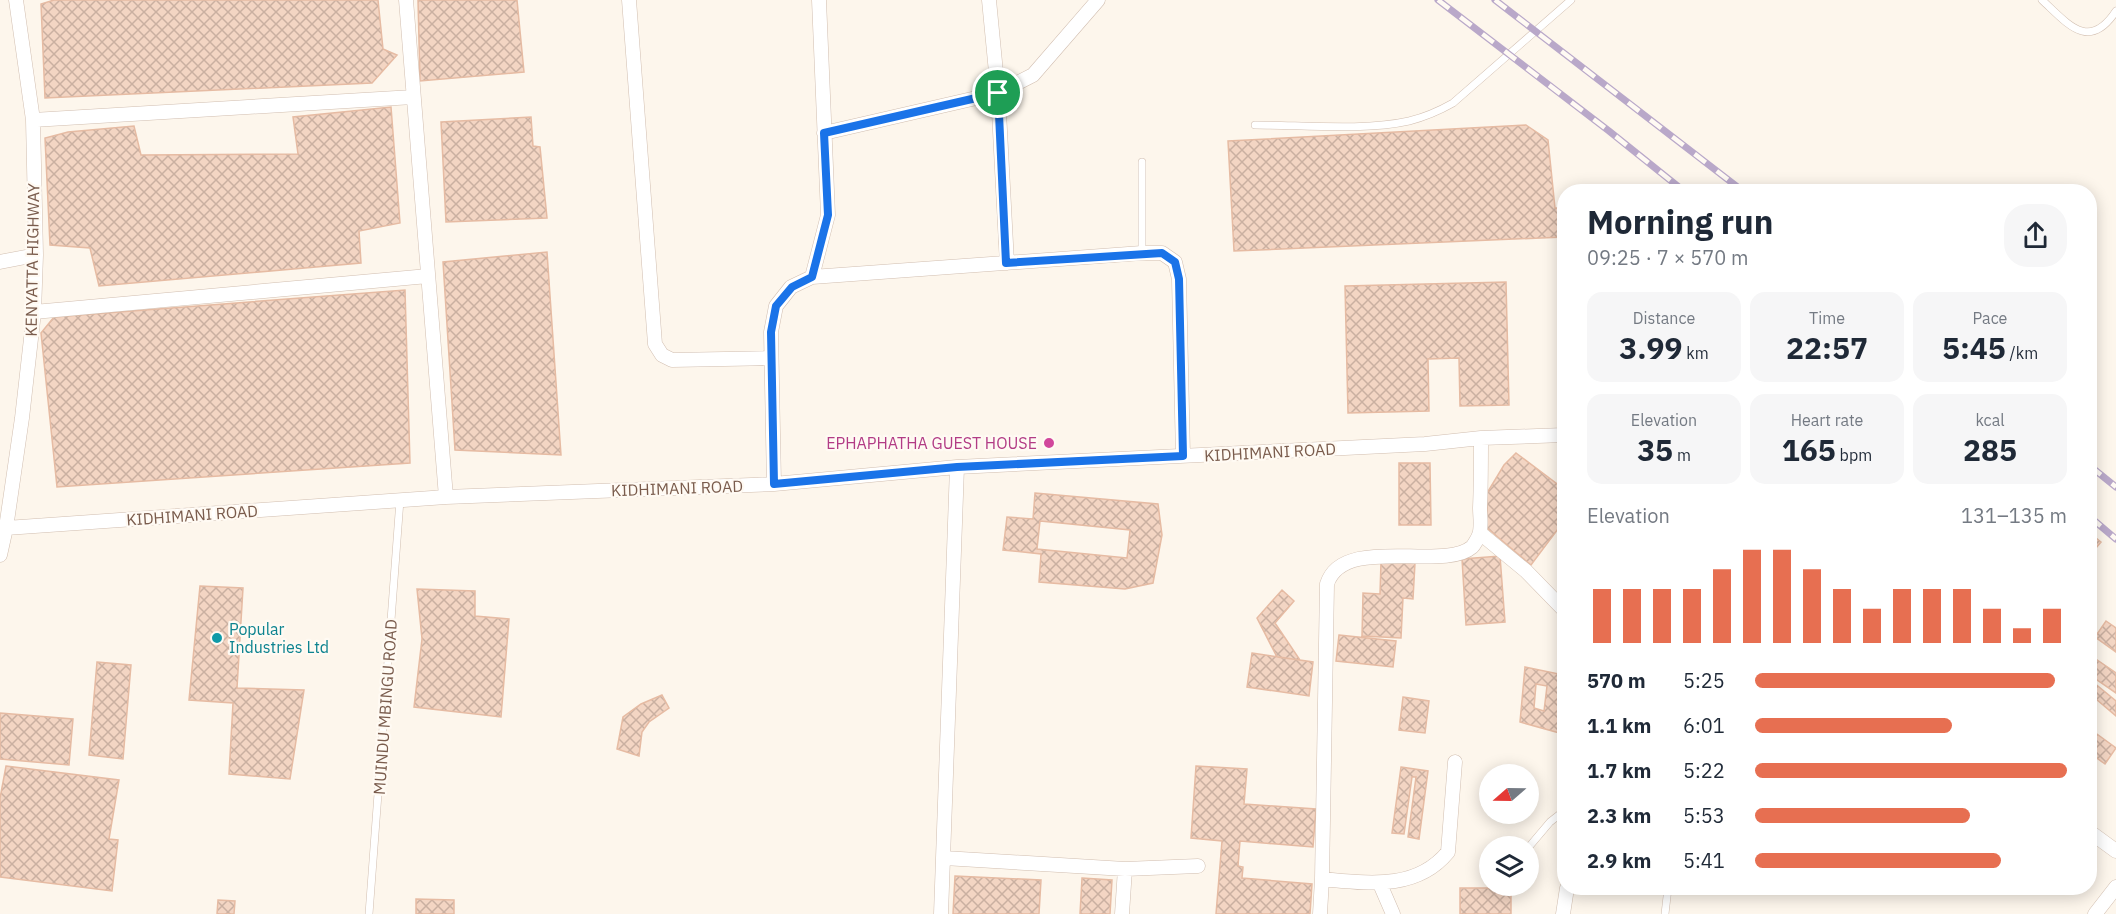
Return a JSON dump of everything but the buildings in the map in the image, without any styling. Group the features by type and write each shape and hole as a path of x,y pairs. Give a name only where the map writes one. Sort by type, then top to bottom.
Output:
{"street":[{"name":"KENYATTA HIGHWAY","path":"0,555 6,528 34,312 36,255 33,120 16,0"},
{"path":"406,0 446,497"},
{"path":"629,0 655,344 662,355 672,360 771,358"},
{"path":"812,277 828,215 819,0"},
{"path":"989,0 998,93 1006,263"},
{"path":"824,133 998,93 1033,75 1098,0"},
{"path":"33,120 413,97"},
{"path":"774,484 771,332 776,306 792,287 812,277 1142,253 1162,253 1175,262 1179,279 1183,456"},
{"path":"0,262 36,255"},
{"path":"34,312 428,276"},
{"name":"KIDHIMANI ROAD","path":"6,528 446,497 774,484 957,467 1557,435"},
{"path":"1320,914 1327,584 1329,577 1333,572 1351,562 1371,557 1454,555 1472,547 1480,533 1481,438"},
{"path":"941,914 957,467"},
{"path":"1480,533 1526,571 1557,603"},
{"path":"1322,879 1380,884 1403,880 1430,869 1448,852 1455,762"},
{"path":"2097,837 2116,851"},
{"path":"944,858 1125,869 1198,866"},
{"path":"1122,914 1125,869"},
{"path":"1380,884 1393,914"},
{"path":"2095,914 2116,887"},
{"path":"1563,914 1566,895"}],"lane":[{"path":"1255,124 1375,126 1409,121 1433,114 1453,104 1571,0"},
{"path":"2042,0 2075,30 2092,32 2107,25 2116,11"},
{"path":"1142,162 1142,253"},
{"name":"MUINDU MBINGU ROAD","path":"369,914 400,500"},
{"path":"1538,836 1557,816"},
{"path":"1665,914 1667,895"}],"railway":[{"path":"1438,0 1675,184"},
{"path":"1495,0 1734,184"},
{"path":"2097,472 2116,487"},
{"path":"2097,523 2116,539"}],"place":[{"name":"EPHAPHATHA GUEST HOUSE","path":"1049,443"},
{"name":"Popular Industries Ltd","path":"217,638"}],"route":[{"path":"998,93 1006,263 1142,253 1162,253 1175,262 1179,279 1183,456 957,467 774,484 771,332 776,306 792,287 812,277 823,241 828,215 824,133 998,93"}]}
